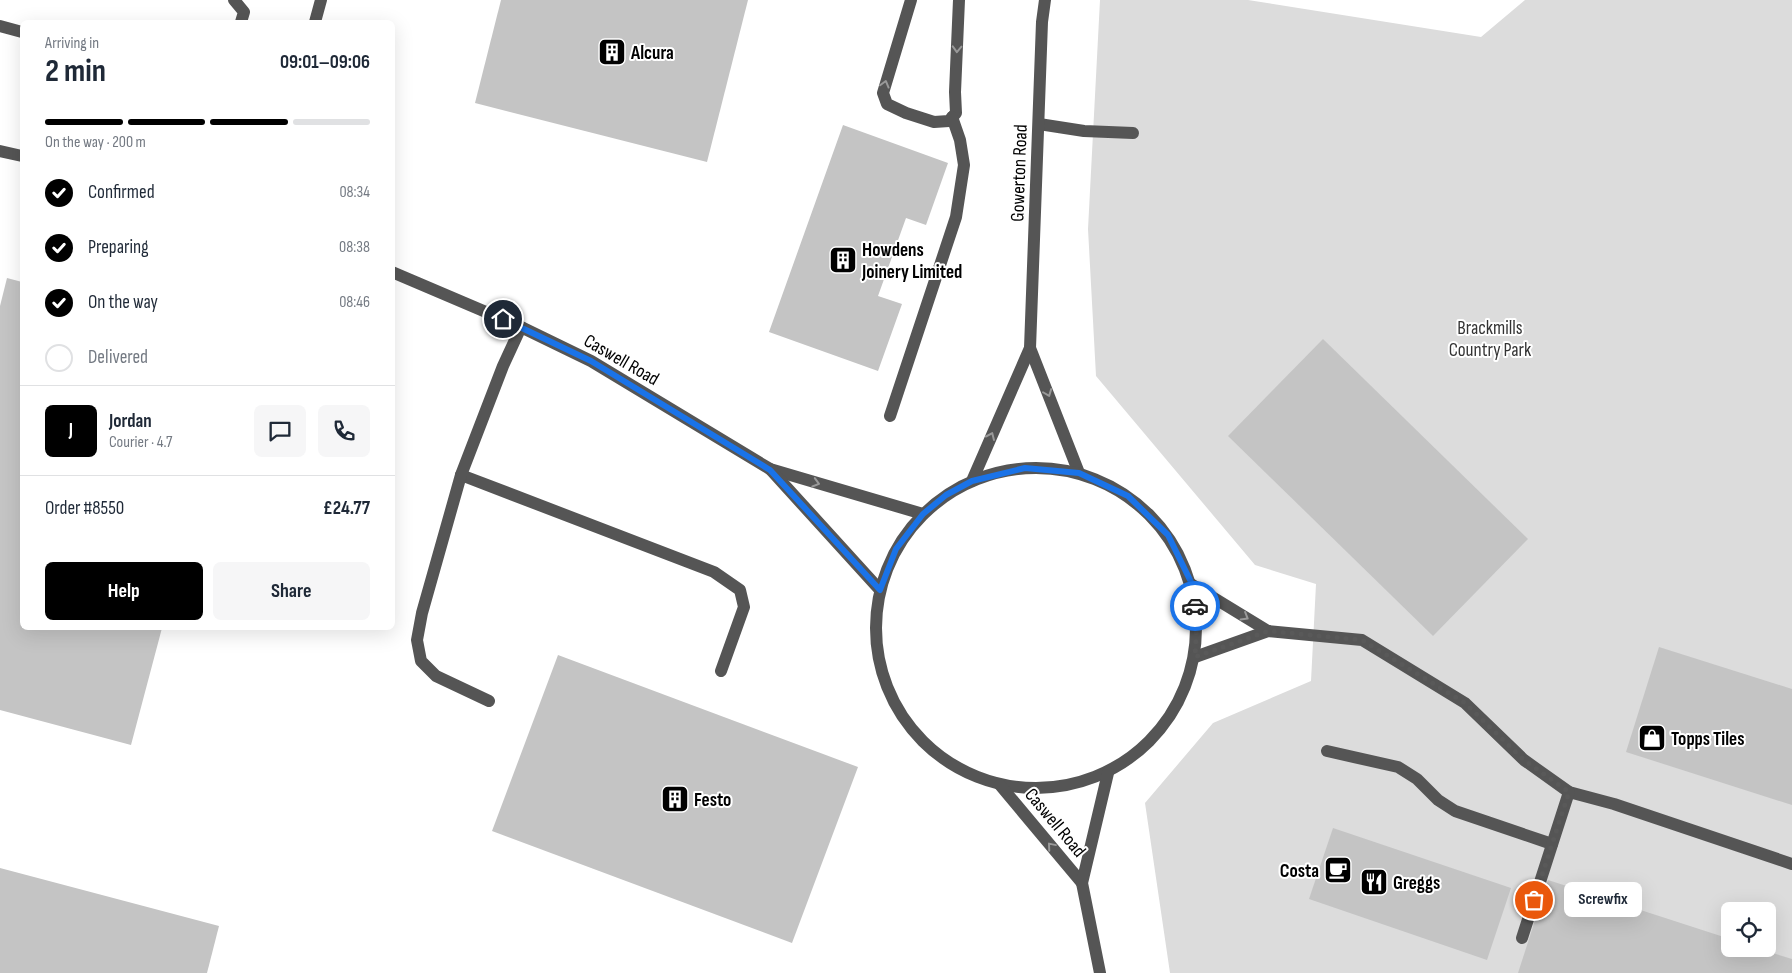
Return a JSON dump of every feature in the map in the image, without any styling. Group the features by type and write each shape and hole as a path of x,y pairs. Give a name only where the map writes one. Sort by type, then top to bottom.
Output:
{"street":[{"path":"234,0 244,12 242,20"},
{"path":"316,20 321,0"},
{"path":"911,0 882,94 887,104 906,113 934,122 949,121 956,113 955,92 959,0"},
{"name":"Gowerton Road","path":"972,481 1030,348 1042,22 1045,0"},
{"path":"0,26 20,31"},
{"path":"890,416 956,218 964,165 960,140 952,118"},
{"path":"1039,124 1084,131 1133,133"},
{"path":"0,151 20,156"},
{"name":"Caswell Road","path":"395,273 521,327 591,361 770,470 923,514"},
{"path":"489,701 436,676 421,661 417,640 422,613 461,475 503,366 521,327"},
{"name":"Gowerton Road","path":"1030,348 1079,473"},
{"path":"1025,468 1079,473 1128,496 1168,535 1192,584 1197,621 1195,657 1179,704 1149,744 1108,773 1055,789 1000,785 953,766 914,733 887,690 876,641 880,590 896,549 923,514 946,495 972,481 1025,468"},
{"name":"Caswell Road","path":"770,470 880,590"},
{"path":"461,475 714,572 740,590 744,607 721,671"},
{"path":"1192,584 1268,631"},
{"path":"1195,657 1268,631 1362,640 1465,703 1524,760 1569,792 1614,804 1792,864"},
{"path":"1327,751 1398,767 1417,779 1438,800 1455,811 1552,844"},
{"name":"Caswell Road","path":"1100,973 1082,883 1108,773"},
{"name":"Caswell Road","path":"1000,785 1082,883"},
{"path":"1522,938 1569,792"}],"green space":[{"name":"Brackmills Country Park","path":"1100,0 1248,0 1481,37 1525,0 1792,0 1792,973 1170,973 1145,803 1213,723 1311,681 1316,584 1255,565 1096,376 1088,229"}],"building":[{"name":"Alcura","path":"501,0 748,0 707,162 475,103"},
{"name":"Howdens Joinery Limited","path":"843,125 948,163 926,225 906,218 878,296 902,304 878,371 769,332"},
{"path":"7,278 20,281 20,630 161,630 131,745 0,710 0,306"},
{"path":"1323,339 1528,539 1433,636 1228,436"},
{"path":"1659,647 1792,689 1792,805 1626,752"},
{"name":"Festo","path":"558,655 858,767 792,943 492,831"},
{"path":"1333,828 1511,888 1487,960 1309,899"},
{"path":"0,868 219,926 207,973 0,973"},
{"path":"1548,880 1721,936 1721,957 1776,957 1776,954 1792,959 1792,973 1518,973"}],"way so far":[{"path":"1195,606 1197,621 1195,657 1268,631 1362,640 1465,703 1524,760 1569,792 1534,900"}],"place":[{"name":"Alcura","path":"612,52"},
{"name":"Howdens Joinery Limited","path":"843,260"},
{"name":"Topps Tiles","path":"1652,738"},
{"name":"Festo","path":"675,799"},
{"name":"Costa","path":"1338,870"},
{"name":"Greggs","path":"1374,882"},
{"name":"Screwfix","path":"1534,900"}],"route":[{"path":"503,319 591,361 770,470 880,590 896,549 923,514 946,495 972,481 1025,468 1079,473 1128,496 1168,535 1192,584 1195,606"}]}
